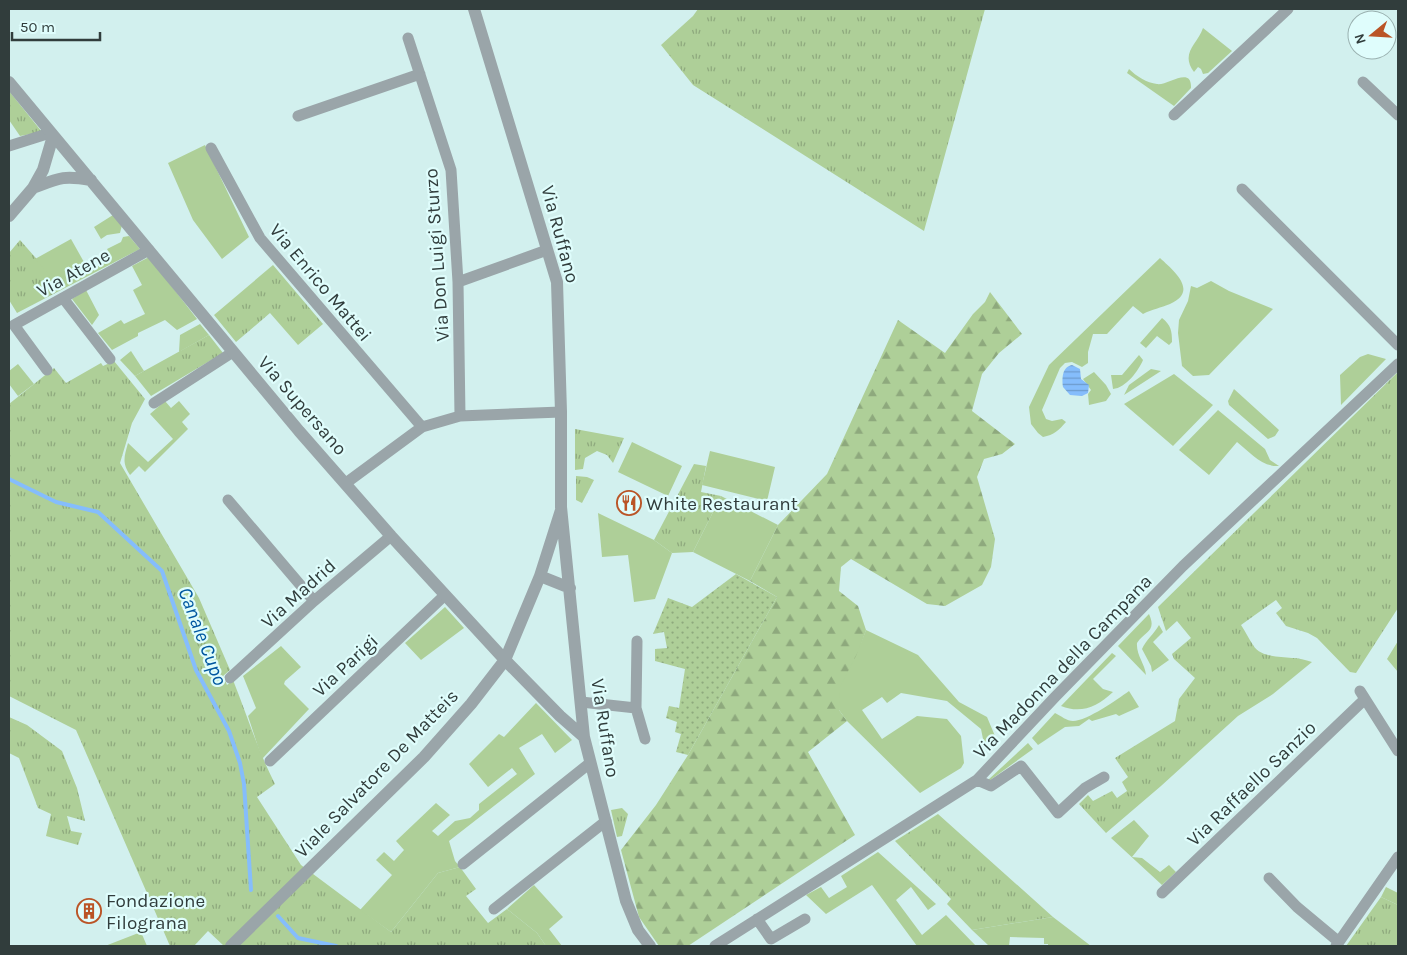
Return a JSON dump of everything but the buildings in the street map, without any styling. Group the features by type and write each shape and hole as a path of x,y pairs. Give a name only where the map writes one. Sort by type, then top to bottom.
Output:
{"street":[{"name":"Via Ruffano","path":"474,9 557,282 561,412 561,508 582,702 584,737 626,901 638,930 650,946"},
{"path":"1174,115 1288,9"},
{"name":"Via Don Luigi Sturzo","path":"408,38 451,170 458,282 460,416"},
{"path":"298,116 420,74"},
{"name":"Via Supersano","path":"9,82 299,431 391,536 505,660 560,716 584,737"},
{"path":"1363,82 1398,115"},
{"path":"9,146 52,134 43,170 33,188 9,216"},
{"name":"Via Enrico Mattei","path":"211,148 260,238 422,427"},
{"path":"33,188 61,177 72,176 91,180"},
{"path":"1242,188 1398,345"},
{"name":"Via Atene","path":"47,370 14,325 149,250"},
{"path":"458,282 547,250"},
{"path":"63,298 110,359"},
{"path":"154,403 233,352"},
{"name":"Via Madonna della Campana","path":"715,946 977,780 1055,697 1184,566 1398,364"},
{"path":"346,483 422,427 460,416 561,412"},
{"path":"228,500 314,601"},
{"name":"Via Ruffano","path":"547,554 561,508"},
{"name":"Via Madrid","path":"230,678 314,601 391,536"},
{"name":"Viale Salvatore De Matteis","path":"231,946 424,757 471,704 505,660 540,576 547,554"},
{"path":"540,576 570,588"},
{"name":"Via Parigi","path":"270,761 445,595"},
{"path":"637,641 636,708 645,739"},
{"name":"Via Raffaello Sanzio","path":"1162,893 1363,695 1398,751"},
{"path":"582,702 636,708"},
{"path":"463,864 590,763"},
{"path":"977,780 991,786 1021,766 1058,813 1085,788 1104,777"},
{"path":"494,909 606,821"},
{"path":"1268,878 1282,890 1292,903 1338,944 1398,857"},
{"path":"757,919 771,940 805,919"}],"green space":[{"path":"698,9 985,9 924,231 693,85 661,45 693,16"},
{"path":"1203,28 1232,51 1208,73 1203,74 1198,67 1194,72 1190,65 1189,54"},
{"path":"1129,69 1142,79 1157,84 1183,77 1188,78 1191,88 1174,106 1127,73"},
{"path":"9,91 42,132 20,136 9,120"},
{"path":"205,145 249,237 222,259 193,220 168,163"},
{"path":"113,215 122,225 120,233 107,235 101,239 94,227"},
{"path":"129,236 140,249 63,289 35,259 71,239 89,271 112,258 107,249 121,242 123,237"},
{"path":"20,240 63,289 17,313 9,300 9,253"},
{"path":"149,257 197,319 177,330 165,320 138,333 138,336 112,350 98,333 121,320 124,324 145,314 133,290 142,285 132,266"},
{"path":"1160,258 1181,281 1183,293 1170,304 1143,314 1133,306 1107,334 1093,334 1088,352 1088,363 1082,367 1072,362 1065,363 1060,368 1042,410 1046,419 1052,421 1062,419 1066,422 1056,432 1043,437 1031,424 1029,407 1049,365"},
{"path":"273,265 323,324 298,345 270,313 236,342 214,315"},
{"path":"1211,281 1229,291 1273,309 1209,375 1193,376 1182,366 1178,333 1179,320 1188,301 1191,286 1197,288"},
{"path":"86,290 99,315 92,325 72,299"},
{"path":"990,292 1022,334 999,353 982,374 972,411 1015,444 1002,454 984,459 977,477 995,539 991,567 982,585 945,606 927,604 851,559 841,567 839,591 858,606 866,630 839,710 847,721 808,752 855,835 688,946 659,946 639,917 621,850 656,805 688,755 777,597 750,581 778,525 827,474 898,320 945,353 973,314 985,302"},
{"path":"1162,318 1170,328 1172,342 1169,345 1157,336 1146,348 1140,343"},
{"path":"200,324 209,335 179,352 180,335"},
{"path":"209,335 223,353 151,396 135,376"},
{"path":"131,351 144,371 135,376 120,360"},
{"path":"1368,354 1386,359 1341,405 1340,375 1360,357"},
{"path":"1139,355 1143,360 1135,373 1123,385 1113,389 1111,375 1122,375"},
{"path":"114,361 145,399 132,423 120,463 199,598 230,670 223,676 227,685 233,680 258,746 275,784 257,797 301,865 391,932 438,873 460,867 476,889 466,896 488,923 507,909 537,933 546,946 224,946 208,931 194,946 170,946 76,730 9,696 9,404 54,368 66,383 101,363 103,366"},
{"path":"18,364 34,384 18,396 9,384 9,371"},
{"path":"1151,369 1161,371 1124,395 1129,385"},
{"path":"1094,372 1106,385 1111,394 1106,401 1089,405 1088,394 1091,390 1083,379"},
{"path":"1398,372 1398,608 1356,673 1350,672 1317,638 1286,626 1276,613 1282,608 1276,600 1241,625 1253,645 1261,652 1271,656 1297,658 1312,662 1273,694 1238,716 1106,833 1079,804 1088,795 1093,801 1112,791 1117,798 1127,791 1122,782 1128,777 1115,758 1175,721 1179,699 1195,678 1174,659 1172,654 1191,638 1177,621 1166,631 1158,607"},
{"path":"1174,374 1213,405 1173,446 1124,404"},
{"path":"1234,389 1279,430 1275,436 1268,439 1229,405 1228,401"},
{"path":"165,401 171,408 179,401 190,414 182,422 188,429 145,472 139,466 130,475 124,460 128,443 148,462 173,439 150,414"},
{"path":"1218,410 1265,449 1270,460 1279,466 1273,466 1261,461 1237,442 1209,475 1179,450"},
{"path":"575,429 624,438 613,463 607,455 597,451 585,458 583,469 575,470"},
{"path":"632,442 682,466 668,496 618,472"},
{"path":"710,451 775,467 767,501 702,485"},
{"path":"694,464 706,466 701,492 721,496 693,552 672,553 654,540"},
{"path":"576,476 594,480 582,503 576,500"},
{"path":"721,496 778,525 750,581 693,552"},
{"path":"598,513 654,540 672,553 655,599 634,602 628,555 602,557"},
{"path":"736,574 777,597 688,755 676,752 681,734 675,732 677,722 666,718 669,706 679,708 685,669 655,661 655,649 667,648 664,632 653,634 668,598 692,607"},
{"path":"445,607 464,628 421,660 405,643"},
{"path":"1149,614 1152,624 1151,628 1137,643 1146,675 1118,646"},
{"path":"1159,625 1163,632 1153,642 1169,660 1152,672 1142,649"},
{"path":"866,630 918,655 959,702 987,717 995,736 985,749 981,729 947,701 901,693 887,703 882,697 862,710 882,739 917,716 947,719 961,736 964,763 961,768 920,793 847,721 839,710 840,687 856,656"},
{"path":"1398,641 1398,672 1387,659"},
{"path":"281,646 301,667 284,684 309,709 262,759 248,716 256,708 243,676"},
{"path":"1112,653 1116,656 1093,679 1103,689 1113,692 1101,702 1088,708 1075,709 1061,706"},
{"path":"1129,691 1139,707 1119,716 1116,714 1092,721 1089,719 1079,726 1065,727 1038,745 1032,738 1055,713 1068,720 1079,720 1102,709"},
{"path":"536,703 572,740 555,753 542,734 519,748 535,774 449,841 455,861 460,867 438,873 391,932 360,910 392,875 376,860 384,852 394,861 404,850 396,841 436,803 450,815 432,831 438,836 455,821 470,818 479,810 479,804 517,774 512,768 488,787 469,764 499,734 504,737"},
{"path":"9,717 27,725 62,751 77,788 85,821 67,816 71,831 82,833 78,845 46,836 51,814 38,808 19,758 9,753"},
{"path":"1028,743 1033,749 988,780"},
{"path":"622,808 628,814 622,836 617,837 611,810"},
{"path":"938,814 1053,917 972,930 947,904 951,899 895,841"},
{"path":"1134,820 1149,836 1132,857 1142,858 1160,872 1169,865 1176,872 1162,885 1111,838"},
{"path":"878,852 936,904 928,910 911,887 896,900 922,935 946,915 976,946 917,946 872,885 826,914 806,895 821,887 829,898 847,887 841,876"},
{"path":"534,885 563,917 549,929 562,946 546,946 537,933 507,909"},
{"path":"1386,887 1398,893 1398,905 1381,897"},
{"path":"1381,897 1398,905 1398,946 1346,946"},
{"path":"1053,917 1091,946 1048,946 1048,944 1044,944 1044,938 1010,937 1009,946 989,946 972,930"},
{"path":"141,932 147,946 105,946"}],"water":[{"path":"1072,365 1080,369 1081,379 1089,385 1088,393 1082,396 1070,395 1063,387 1064,370"}],"waterway":[{"name":"Canale Cupo","path":"9,479 56,502 98,512 162,571 196,670 229,731 240,763 244,784 251,890"},
{"name":"Canale Cupo","path":"278,916 298,938 336,946"}],"place":[{"name":"White Restaurant","path":"629,503"},
{"name":"Fondazione Filograna","path":"89,911"}]}
